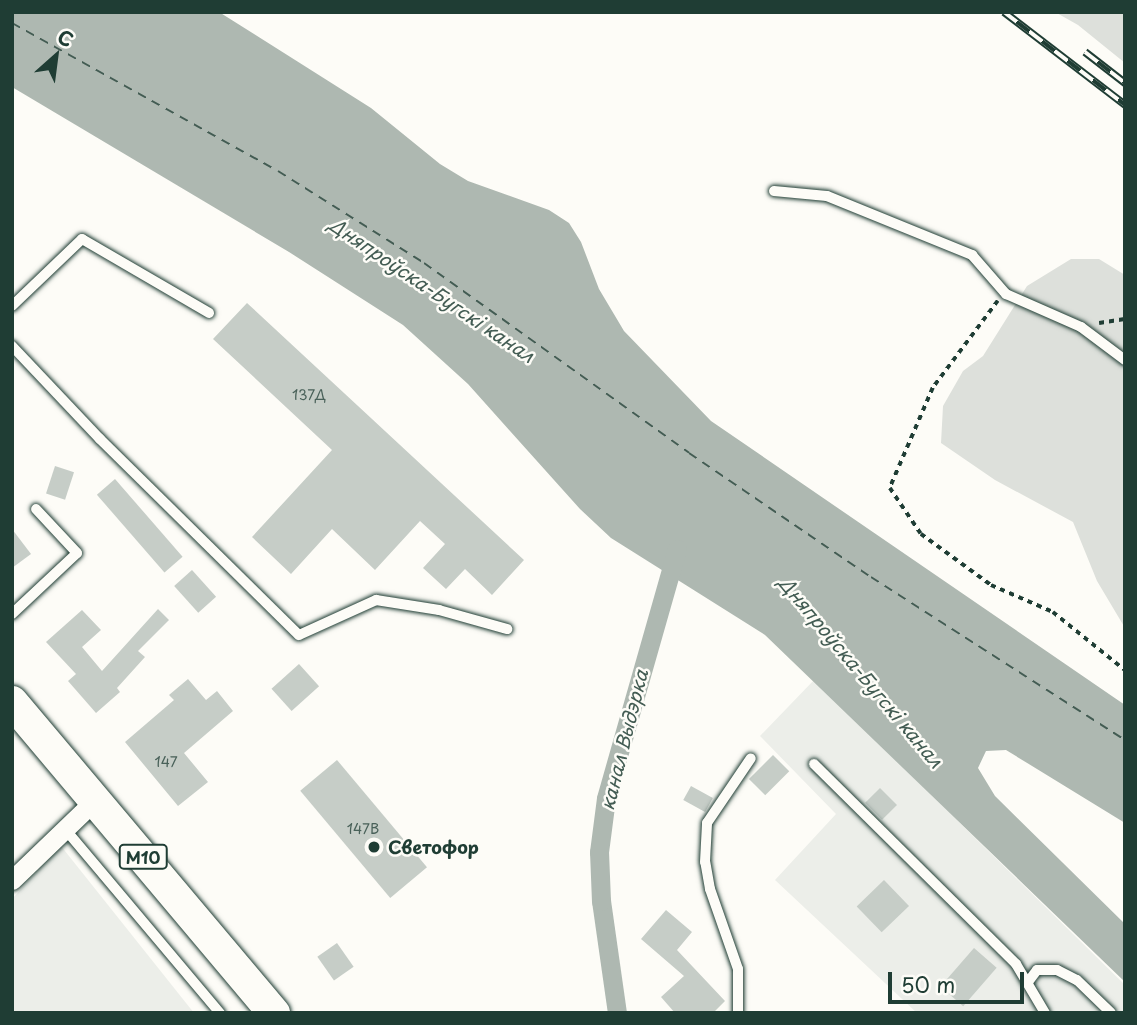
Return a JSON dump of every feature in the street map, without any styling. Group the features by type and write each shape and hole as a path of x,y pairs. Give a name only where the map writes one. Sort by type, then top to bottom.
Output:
{"main road":[{"name":"М10","path":"12,702 266,1010"}],"street":[{"path":"12,880 95,800"}],"lane":[{"path":"774,191 827,196 972,255 1006,294 1082,327 1125,360"},
{"path":"12,306 82,239 209,313"},
{"path":"12,346 100,439 299,635 376,600 439,610 507,629"},
{"path":"12,614 77,553 36,509"},
{"path":"738,1013 738,969 710,889 705,862 707,824 751,758"},
{"path":"814,764 1016,964 1045,1013"},
{"path":"65,829 220,1013"},
{"path":"1028,982 1037,970 1057,970 1077,981 1111,1013"}],"path":[{"path":"1006,294 991,307 933,388 890,488 921,534 991,585 1053,612 1125,670"},
{"path":"1082,327 1125,319"}],"shaded area":[{"path":"1055,12 1125,12 1125,63 1078,25"},
{"path":"1071,259 1099,259 1125,275 1125,628 1097,581 1073,522 995,480 941,443 943,406 963,371 983,356 1027,286"},
{"path":"814,680 1125,985 1125,1013 917,1013 775,880 836,814 760,736"},
{"path":"61,846 194,1013 12,1013 12,899"}],"water":[{"name":"Дняпроўска-Бугскі канал","path":"12,12 219,12 371,108 440,164 468,181 549,210 569,223 581,242 599,289 624,331 711,421 1125,705 1125,823 1006,750 986,751 978,768 995,796 1125,924 1125,982 765,635 611,538 580,509 468,384 403,325 289,252 12,87"}],"building":[{"path":"247,303 524,560 492,595 465,569 446,589 423,568 445,544 420,521 375,570 332,529 291,574 252,537 332,450 213,339"},
{"path":"55,466 74,472 65,500 46,494"},
{"path":"115,479 183,557 164,572 97,495"},
{"path":"12,529 31,554 12,568"},
{"path":"192,570 216,597 198,613 174,586"},
{"path":"158,609 169,620 138,651 145,657 117,688 120,692 96,713 68,681 76,674 46,642 82,610 101,630 82,647 102,671"},
{"path":"299,664 319,686 292,711 272,689"},
{"path":"188,679 206,700 217,691 233,711 184,753 208,782 178,806 125,742 174,700 169,695"},
{"path":"773,755 789,771 765,795 749,779"},
{"path":"337,760 427,867 390,898 300,791"},
{"path":"691,786 713,798 705,812 683,800"},
{"path":"880,788 897,805 882,820 865,803"},
{"path":"884,880 909,906 882,932 857,906"},
{"path":"666,910 692,932 677,950 725,1001 713,1013 675,1013 661,997 684,976 641,939"},
{"path":"337,943 354,967 334,981 317,957"},
{"path":"974,948 997,968 963,1006 941,986"}],"waterway":[{"name":"канал Выдэрка","path":"617,1013 601,901 599,852 606,798 677,549"}],"ferry route":[{"path":"12,23 278,171 424,263 689,453 871,577 1125,740"}],"railway":[{"path":"1004,12 1125,105"},
{"path":"1085,52 1125,83"}],"place":[{"name":"Светофор","path":"374,847"}]}
